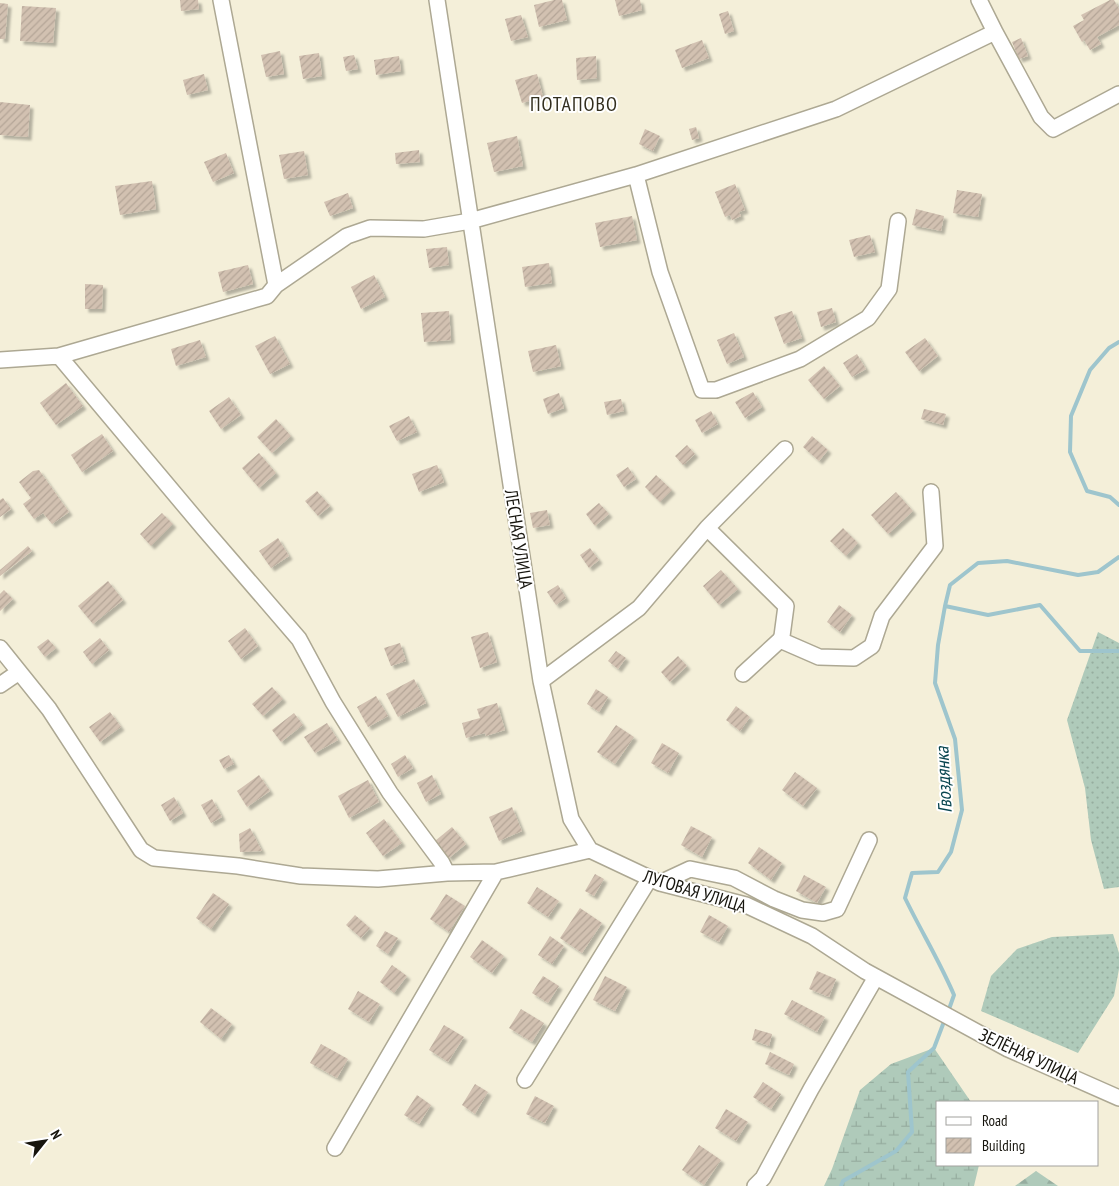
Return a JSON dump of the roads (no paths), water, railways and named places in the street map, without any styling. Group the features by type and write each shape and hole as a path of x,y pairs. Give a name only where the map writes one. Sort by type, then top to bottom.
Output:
{"street":[{"path":"220,0 276,285"},
{"name":"ЛЕСНАЯ УЛИЦА","path":"437,0 541,681 571,819 590,850"},
{"path":"979,0 1041,117 1054,129 1119,94"},
{"path":"0,360 59,356 267,296 276,285 347,236 370,228 424,229 470,221 636,175 836,109 995,32"},
{"path":"636,175 660,272 702,390 716,390 800,359 868,318 888,289 898,222"},
{"path":"59,356 198,522 300,639 333,702 390,793 442,862 447,873"},
{"path":"541,681 639,608 707,528 785,449"},
{"path":"780,640 818,657 854,658 872,646 882,616 935,546 931,492"},
{"path":"707,528 786,606 780,640 743,674"},
{"path":"0,648 49,709 140,850 154,858 238,866 301,876 378,879 447,873 496,872 590,850"},
{"path":"0,685 19,672"},
{"path":"525,1080 655,881 690,869 734,878 774,899 802,910 823,913 837,909 869,840"},
{"name":"ЛУГОВАЯ УЛИЦА","path":"590,850 655,881 746,906 812,936 876,977 926,1005"},
{"path":"335,1148 496,872"},
{"path":"755,1186 763,1178 811,1089 876,977"},
{"name":"ЗЕЛЁНАЯ УЛИЦА","path":"926,1005 1008,1049 1119,1098"}],"waterway":[{"name":"Гвоздянка","path":"1119,342 1109,348 1090,370 1071,416 1070,452 1087,491 1110,497 1119,505"},
{"name":"Гвоздянка","path":"948,1012 954,995 905,898 912,873 938,872 951,852 962,810 955,739 935,683 938,645 950,585 978,563 1007,561 1078,575 1098,572 1119,557"},
{"path":"945,606 988,615 1040,605 1080,651 1119,651"},
{"name":"Гвоздянка","path":"841,1186 843,1181 896,1151 912,1132 908,1072 934,1048 945,1019"}],"district":[{"name":"ПОТАПОВО","path":"574,104"}]}
